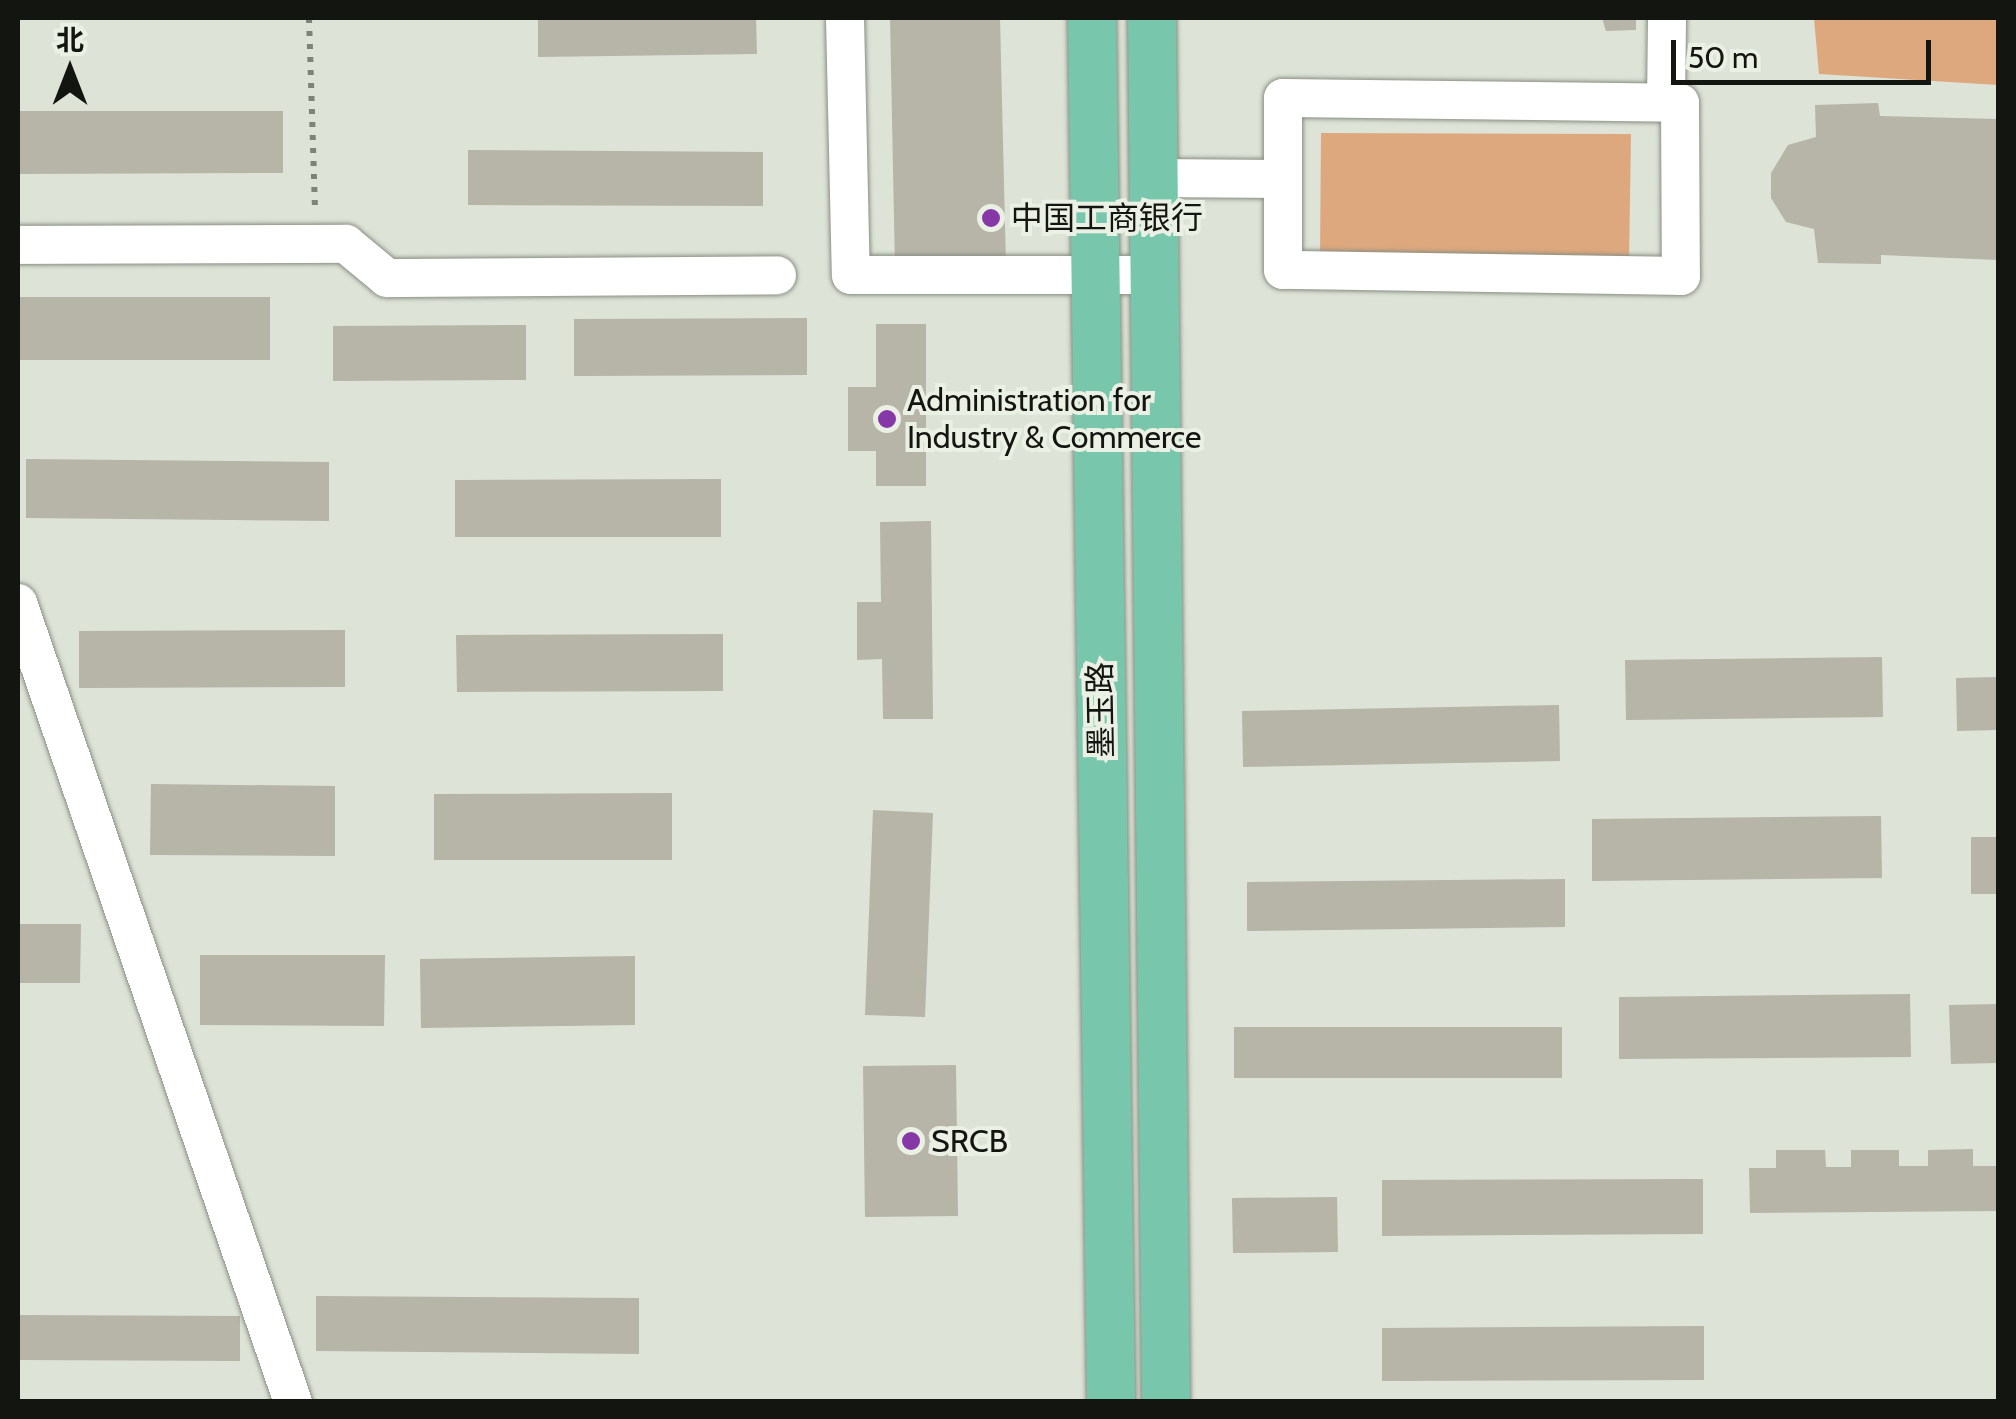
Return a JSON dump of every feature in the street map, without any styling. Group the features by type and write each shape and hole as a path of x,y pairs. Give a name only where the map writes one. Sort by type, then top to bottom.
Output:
{"main road":[{"name":"墨玉路","path":"1092,18 1111,1402"},
{"name":"墨玉路","path":"1152,18 1166,1402"}],"street":[{"path":"845,18 851,275 1154,275"},
{"path":"1666,103 1667,18"},
{"path":"1283,98 1680,103 1682,276 1283,270 1283,179 1283,98"},
{"path":"1154,178 1283,179"},
{"path":"18,244 346,244 387,278 777,275"},
{"path":"18,603 294,1402"}],"path":[{"path":"309,18 316,244"}],"shaded area":[{"path":"1814,18 1998,18 1998,85 1819,74"},
{"path":"1321,133 1631,134 1629,263 1320,258"}],"building":[{"path":"538,18 756,18 757,54 538,57"},
{"path":"890,18 1000,18 1006,266 895,268"},
{"path":"1602,18 1636,18 1636,30 1606,31"},
{"path":"1878,103 1880,116 1998,119 1998,260 1881,255 1881,264 1818,263 1814,229 1786,222 1771,198 1771,173 1788,145 1816,137 1815,105"},
{"path":"18,111 283,111 283,173 18,174"},
{"path":"468,150 763,152 763,206 468,205"},
{"path":"18,297 270,297 270,360 18,360"},
{"path":"807,318 807,375 574,376 574,319"},
{"name":"Administration for Industry & Commerce","path":"876,324 926,324 926,486 876,486 876,451 848,451 848,387 876,387"},
{"path":"526,325 526,380 333,381 333,326"},
{"path":"26,459 329,462 329,521 26,518"},
{"path":"721,479 721,537 455,537 455,480"},
{"path":"931,521 933,719 883,719 882,659 857,660 857,602 881,602 880,522"},
{"path":"345,630 345,687 79,688 79,631"},
{"path":"723,634 723,691 457,692 456,635"},
{"path":"1882,657 1883,717 1626,720 1625,660"},
{"path":"1998,677 1998,730 1957,731 1956,678"},
{"path":"1559,705 1560,761 1243,767 1242,711"},
{"path":"151,784 335,786 335,856 150,855"},
{"path":"672,793 672,860 434,860 434,794"},
{"path":"873,810 933,813 925,1017 865,1015"},
{"path":"1881,816 1882,878 1592,881 1592,819"},
{"path":"1971,837 1998,837 1998,894 1971,894"},
{"path":"1565,879 1565,927 1247,931 1247,882"},
{"path":"18,924 81,924 80,983 18,983"},
{"path":"200,955 385,955 384,1026 200,1025"},
{"path":"635,956 635,1025 421,1028 420,959"},
{"path":"1910,994 1911,1057 1619,1059 1619,997"},
{"path":"1998,1004 1998,1063 1951,1064 1949,1005"},
{"path":"1234,1027 1562,1027 1562,1078 1234,1078"},
{"name":"SRCB","path":"956,1065 958,1216 865,1217 863,1066"},
{"path":"1973,1149 1973,1166 1998,1166 1998,1211 1750,1213 1749,1168 1776,1168 1776,1150 1825,1150 1826,1167 1851,1167 1851,1150 1899,1150 1899,1166 1928,1166 1928,1150"},
{"path":"1703,1179 1703,1234 1382,1236 1382,1180"},
{"path":"1337,1197 1338,1252 1233,1253 1232,1198"},
{"path":"316,1296 639,1298 639,1354 316,1351"},
{"path":"18,1315 240,1316 240,1361 18,1360"},
{"path":"1704,1326 1704,1380 1382,1381 1382,1328"}],"place":[{"name":"中国工商银行","path":"991,218"},
{"name":"Administration for Industry & Commerce","path":"887,419"},
{"name":"SRCB","path":"911,1141"}]}
